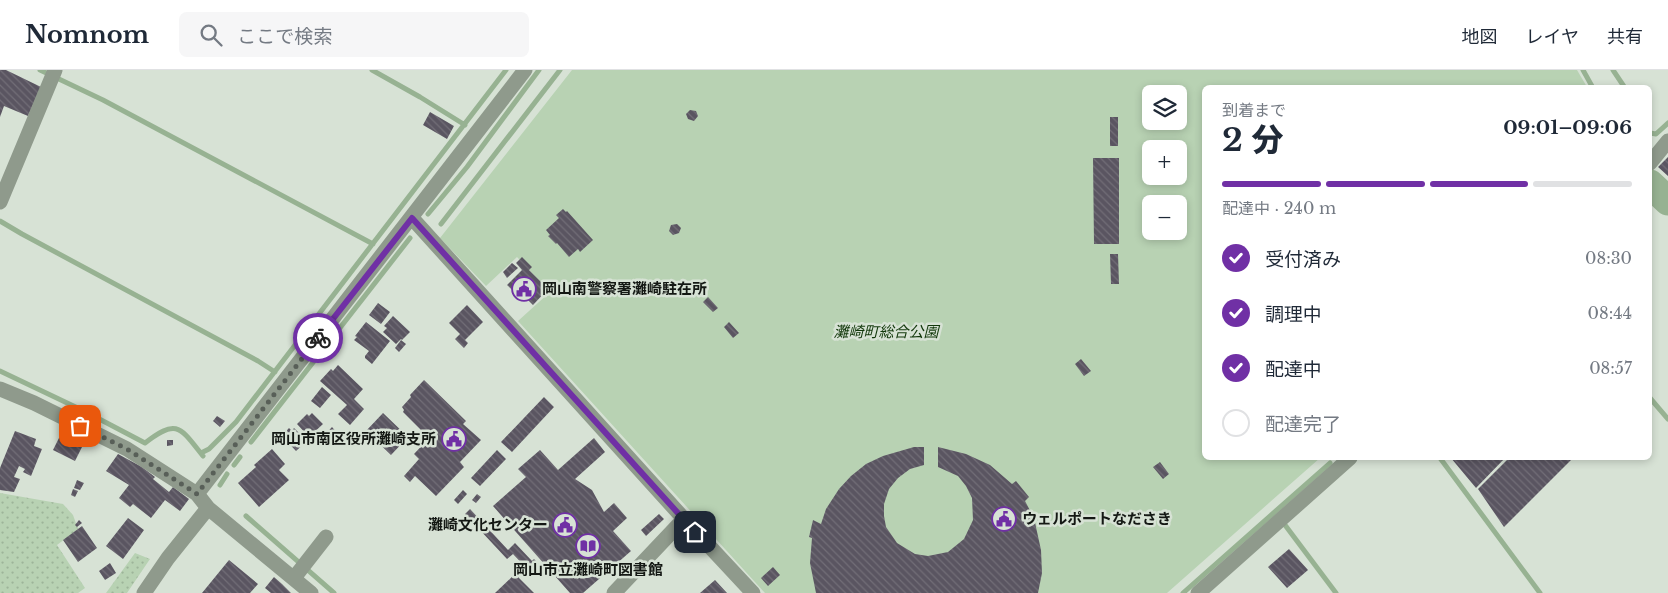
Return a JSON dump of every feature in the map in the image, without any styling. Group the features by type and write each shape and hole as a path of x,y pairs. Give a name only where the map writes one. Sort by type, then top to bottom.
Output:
{"street":[{"path":"197,494 525,70"},
{"path":"0,202 54,74"},
{"path":"1652,161 1668,141"},
{"path":"412,218 753,593"},
{"path":"0,389 127,449 197,494 208,508 301,570 310,593"},
{"path":"1198,593 1348,460"},
{"path":"144,593 168,558 208,508"},
{"path":"614,593 684,519"},
{"path":"301,570 326,537"}],"green space":[{"name":"灘崎町総合公園","path":"572,70 1577,70 1586,85 1202,85 1202,460 1318,460 1167,593 765,593 518,321 550,292 517,257 486,286 440,238"},
{"path":"0,493 63,504 73,515 78,529 57,545 85,588 78,593 0,593"},
{"path":"135,553 150,559 127,593 106,593"}],"building":[{"path":"0,70 6,70 41,87 28,116 4,106 0,117"},
{"path":"690,110 696,111 698,116 694,121 688,119 686,114"},
{"path":"430,112 454,126 447,139 423,125"},
{"path":"1110,117 1118,117 1118,146 1110,146"},
{"path":"1668,157 1668,176 1658,167"},
{"path":"1093,158 1119,158 1119,244 1094,244"},
{"path":"563,209 593,240 580,252 578,249 569,257 548,236 550,235 546,230 559,218 556,215"},
{"path":"677,224 681,228 679,233 673,235 669,231 671,225"},
{"path":"1110,254 1118,254 1119,284 1111,284"},
{"path":"522,257 532,267 529,270 548,289 533,305 527,299 524,301 507,285 522,270 516,263"},
{"path":"512,263 518,268 507,278 503,272"},
{"path":"708,297 718,308 713,312 703,302"},
{"path":"378,303 390,312 381,324 369,315"},
{"path":"467,305 483,322 465,340 468,343 464,348 455,339 460,334 449,323"},
{"path":"393,316 410,332 396,344 383,332 387,328 384,326"},
{"path":"366,322 390,341 372,364 365,358 369,351 354,340"},
{"path":"729,322 739,333 733,338 724,327"},
{"path":"401,340 406,344 399,352 395,348"},
{"path":"1081,359 1091,371 1084,376 1075,364"},
{"path":"338,365 363,389 354,399 364,409 350,425 338,414 347,405 320,381 331,369 333,371"},
{"name":"岡山市南区役所灘崎支所","path":"424,380 466,421 463,424 481,440 460,462 464,467 436,496 415,476 410,482 404,476 419,459 414,454 429,438 403,412 402,407"},
{"path":"322,387 331,395 320,408 311,401"},
{"path":"544,397 554,407 512,452 501,442"},
{"path":"312,413 323,424 309,437 297,424 307,414 309,416"},
{"path":"383,413 408,437 391,455 366,431"},
{"path":"217,416 225,421 220,427 213,421"},
{"path":"332,427 338,434 328,444 322,438"},
{"path":"289,428 292,431 294,428 307,441 296,451 282,436"},
{"path":"63,430 85,441 75,461 53,450"},
{"path":"15,431 36,439 34,446 42,449 31,476 23,472 25,469 19,466 14,477 20,479 14,492 0,490 0,468"},
{"name":"灘崎文化センター","path":"594,438 605,452 575,479 592,490 604,512 614,503 627,518 613,531 631,551 583,593 570,593 493,506 526,477 518,469 540,450 558,470"},
{"path":"167,440 173,440 173,445 167,446"},
{"name":"ウェルポートなださき","path":"914,447 924,447 924,465 910,469 898,478 889,489 884,504 886,527 897,543 915,554 928,556 948,552 964,539 973,520 972,498 958,476 938,467 938,447 966,454 990,465 1012,484 1016,481 1029,497 1025,501 1034,518 1041,550 1042,573 1038,593 816,593 810,563 812,538 809,537 813,520 821,524 826,509 839,489 866,464 883,456"},
{"path":"272,449 285,464 279,470 289,480 259,507 238,483"},
{"path":"497,450 506,459 480,486 471,478"},
{"path":"118,454 142,467 169,492 173,487 189,499 180,511 165,500 151,518 133,504 130,507 119,498 129,485 106,471"},
{"path":"1453,460 1503,460 1476,488"},
{"path":"1507,460 1571,460 1504,527 1478,489"},
{"path":"1160,462 1169,474 1163,479 1153,467"},
{"path":"77,480 84,483 80,490 74,488"},
{"path":"73,489 78,491 75,497 71,495"},
{"path":"463,490 467,494 458,504 454,500"},
{"path":"477,494 481,497 476,503 472,500"},
{"path":"470,509 508,550 515,543 532,561 534,559 541,566 532,574 513,554 507,559 465,514"},
{"path":"659,514 664,519 646,536 641,530"},
{"path":"128,518 144,530 123,559 106,546"},
{"path":"79,520 82,523 77,527 75,525"},
{"path":"82,526 97,548 78,562 63,540"},
{"path":"1289,549 1308,570 1287,588 1268,567"},
{"path":"229,560 258,584 250,593 202,593"},
{"path":"110,563 116,573 105,580 99,571"},
{"path":"773,567 780,575 768,586 761,578"},
{"path":"515,574 534,593 495,593"},
{"path":"274,577 291,593 271,593 265,588"},
{"path":"715,580 727,593 700,593"}],"waterway":[{"path":"40,70 103,100 373,244"},
{"path":"372,70 465,125"},
{"path":"201,453 209,449 236,422 506,70"},
{"path":"428,214 467,167 539,70"},
{"path":"441,224 560,70"},
{"path":"1583,70 1591,85"},
{"path":"1613,70 1623,85"},
{"path":"1652,133 1656,134 1668,123"},
{"path":"1652,186 1668,201"},
{"path":"0,221 275,372"},
{"path":"251,442 410,238"},
{"path":"0,371 84,411 145,443 164,430 177,429 189,438 203,456"},
{"path":"1652,400 1668,419"},
{"path":"234,465 240,457"},
{"path":"1441,460 1540,593"},
{"path":"1183,593 1330,463"},
{"path":"220,485 227,474"},
{"path":"246,516 334,593"},
{"path":"1285,525 1336,593"}],"way so far":[{"path":"80,426 127,449 197,494 318,338"}],"place":[{"name":"岡山南警察署灘崎駐在所","path":"524,289"},
{"name":"岡山市南区役所灘崎支所","path":"454,439"},
{"name":"ウェルポートなださき","path":"1004,519"},
{"name":"灘崎文化センター","path":"565,525"},
{"name":"岡山市立灘崎町図書館","path":"588,546"}],"route":[{"path":"318,338 412,218 695,532"}]}
